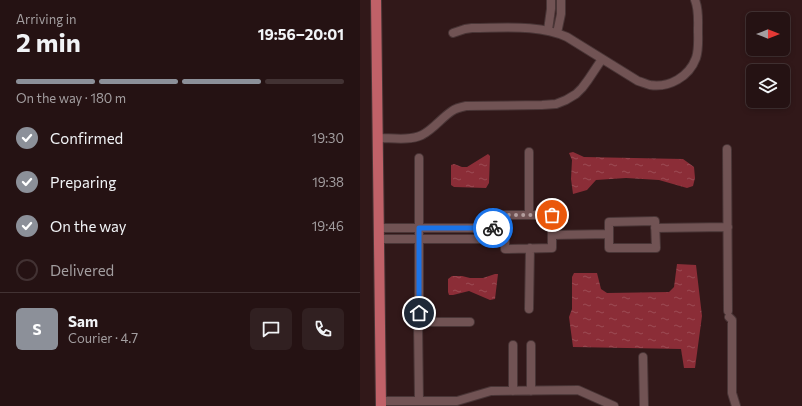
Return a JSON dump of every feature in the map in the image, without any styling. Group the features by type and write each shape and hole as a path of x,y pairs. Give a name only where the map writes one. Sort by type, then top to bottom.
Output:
{"main road":[{"path":"376,0 380,404"}],"street":[{"path":"548,30 551,0"},
{"path":"557,33 561,14 561,0"},
{"path":"452,33 472,28 531,28 548,30 567,37 638,81 649,85 665,85 681,78 692,66 696,58 698,50 698,13 695,0"},
{"path":"378,138 409,138 421,136 450,112 466,106 556,104 576,94 588,80 602,59"},
{"path":"727,149 729,314 732,320 732,393 736,406"},
{"path":"529,152 529,215"},
{"path":"419,158 419,313"},
{"path":"505,215 552,215 552,248 505,249 505,228 505,215"},
{"path":"655,221 656,248 609,248 609,234 609,222 655,221"},
{"path":"655,228 728,227"},
{"path":"378,228 505,228"},
{"path":"552,235 609,234"},
{"path":"379,239 505,239"},
{"path":"529,309 530,248"},
{"path":"419,401 418,322 470,322"},
{"path":"513,345 513,391"},
{"path":"531,345 531,391"},
{"path":"643,357 644,406"},
{"path":"380,404 419,401 457,401 488,391 578,390 604,404 614,406"},
{"path":"471,397 471,406"}],"water":[{"path":"573,152 584,157 683,159 694,167 695,178 693,186 687,188 659,180 626,178 596,180 587,190 573,194 571,179 572,160 569,153"},
{"path":"488,154 490,156 489,183 486,188 454,187 451,185 451,165 454,164 467,167"},
{"path":"677,264 696,265 702,316 695,368 684,368 681,349 573,347 569,317 572,309 572,277 574,273 597,273 601,289 607,293 669,292 674,287"},
{"path":"498,274 495,299 490,300 469,291 449,295 448,279 452,276 483,278"}],"way so far":[{"path":"493,228 505,228 505,215 552,215"}],"route":[{"path":"419,313 419,228 493,228"}]}
